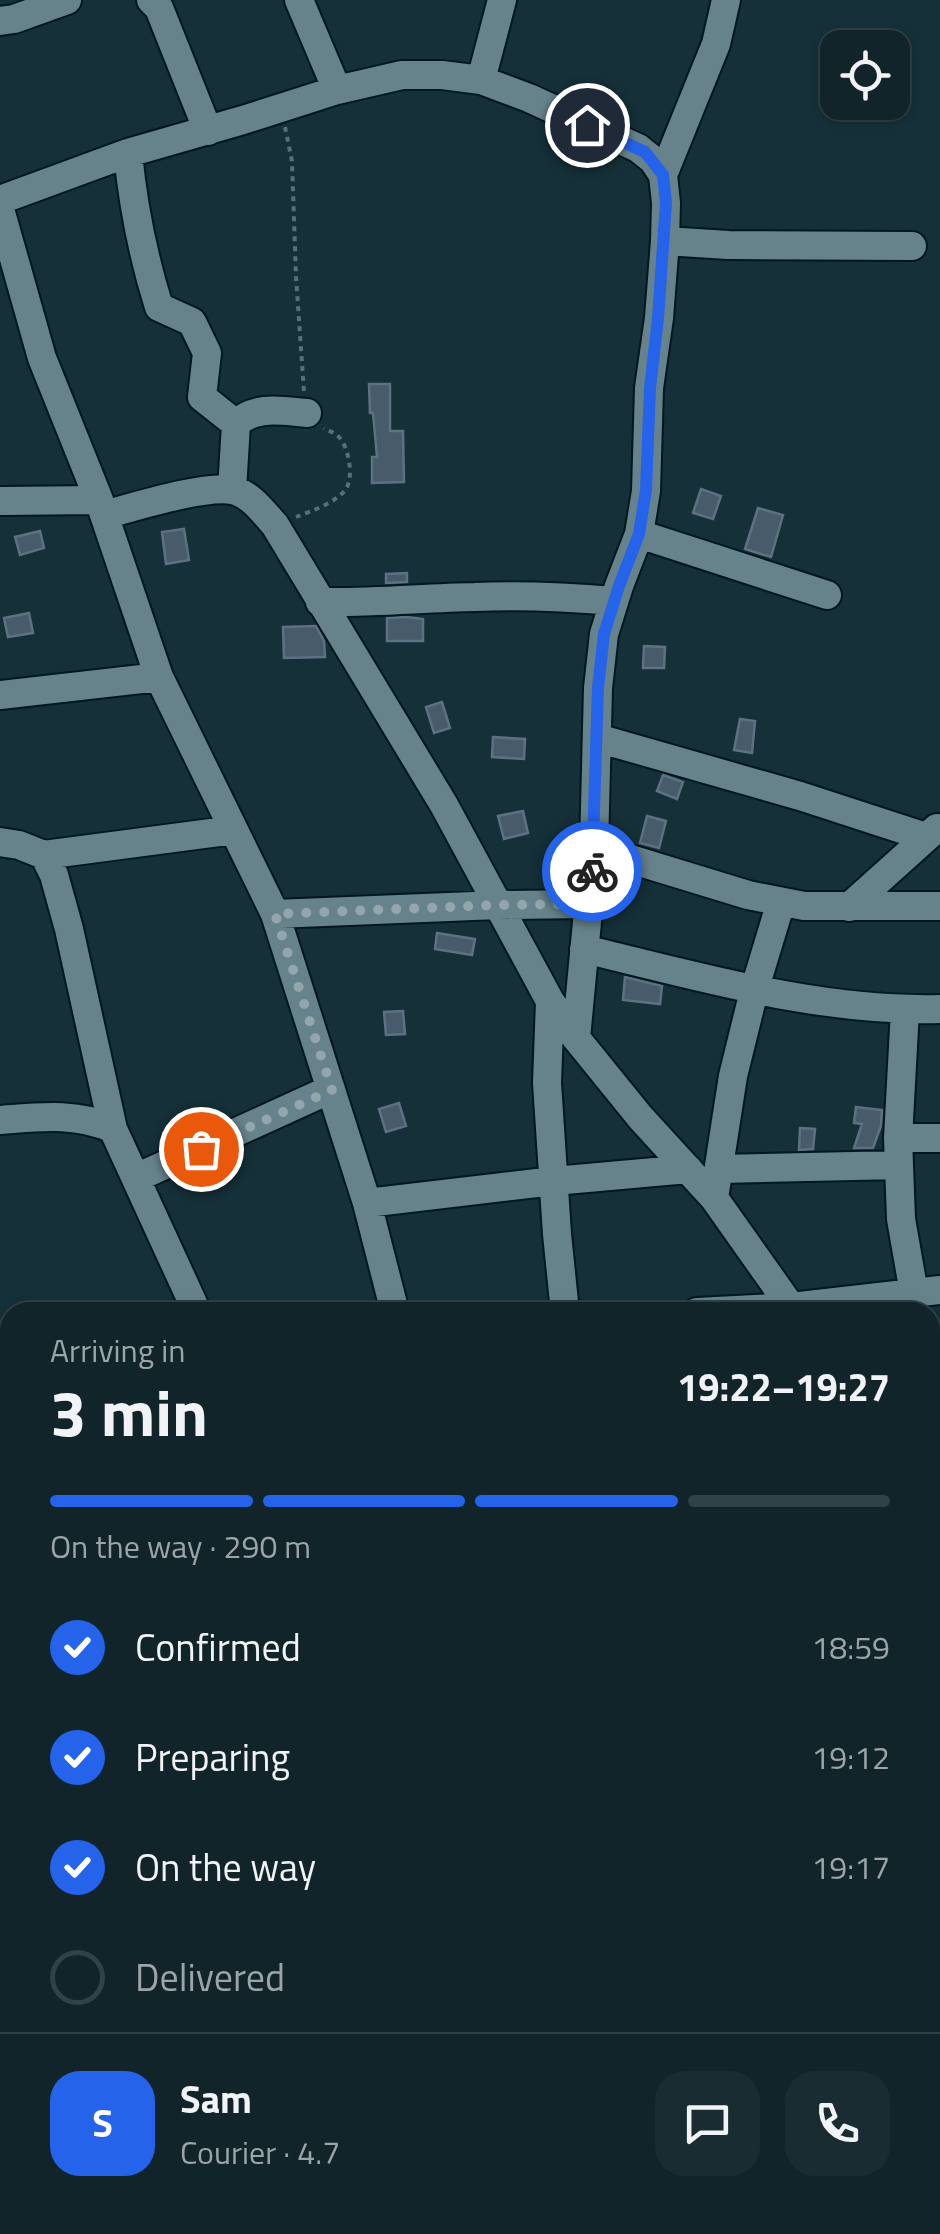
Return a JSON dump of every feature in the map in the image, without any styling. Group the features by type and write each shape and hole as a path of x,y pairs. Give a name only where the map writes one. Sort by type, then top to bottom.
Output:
{"street":[{"path":"0,21 67,0"},
{"path":"150,0 158,8 208,131"},
{"path":"299,0 337,90"},
{"path":"481,80 502,0"},
{"path":"663,175 716,44 726,0"},
{"path":"0,200 128,153 337,90 402,75 481,80 638,148 654,160 663,175 666,203 650,388 646,490 639,534 604,634 598,688 594,848 576,1038"},
{"path":"128,153 144,259 158,307 192,322 207,354 202,397 236,424"},
{"path":"0,210 42,358 102,507 160,677 275,914 367,1202 392,1302"},
{"path":"664,241 912,246"},
{"path":"232,490 236,424 245,415 262,411 307,413"},
{"path":"0,500 102,507 232,490 253,501 276,525 444,804 550,1001 640,1117 714,1198 787,1302"},
{"path":"639,534 827,595"},
{"path":"320,602 540,596 614,601"},
{"path":"0,695 160,677"},
{"path":"597,738 933,831"},
{"path":"0,842 44,855 234,830"},
{"path":"850,907 933,831"},
{"path":"594,848 712,884 804,906 940,906"},
{"path":"44,855 70,930 113,1128 192,1302"},
{"path":"714,1198 733,1076 781,902"},
{"path":"275,914 588,904"},
{"path":"584,950 754,991 905,1010 940,1009"},
{"path":"550,1001 547,1083 564,1302"},
{"path":"834,1302 927,1291 901,1219 898,1152 905,1010"},
{"path":"136,1178 332,1090"},
{"path":"0,1120 80,1118 113,1128"},
{"path":"719,1169 898,1152 940,1138"},
{"path":"367,1202 688,1170"}],"path":[{"path":"276,525 334,499 347,489 350,476 347,450 339,437 307,413 292,161 280,108"}],"building":[{"path":"369,384 390,384 390,431 403,431 404,482 372,483 372,457 377,457"},
{"path":"701,489 721,496 713,519 693,513"},
{"path":"758,508 783,515 771,557 745,549"},
{"path":"184,529 189,560 166,564 162,532"},
{"path":"40,531 44,548 20,555 15,537"},
{"path":"407,573 407,582 386,583 386,574"},
{"path":"29,613 33,633 8,637 4,618"},
{"path":"387,618 423,619 423,641 387,641"},
{"path":"316,626 324,641 325,657 284,658 283,627"},
{"path":"644,646 665,647 664,668 643,668"},
{"path":"442,702 450,728 434,733 426,707"},
{"path":"740,719 755,721 752,753 734,750"},
{"path":"493,737 525,739 524,759 492,757"},
{"path":"663,775 683,782 677,799 657,791"},
{"path":"523,811 528,833 504,839 498,816"},
{"path":"647,816 666,821 659,848 640,843"},
{"path":"437,933 475,939 472,955 435,949"},
{"path":"625,977 662,986 660,1004 623,1000"},
{"path":"403,1011 405,1034 386,1035 384,1012"},
{"path":"399,1103 406,1126 386,1132 379,1109"},
{"path":"856,1107 882,1110 873,1148 854,1148 862,1124 854,1123"},
{"path":"800,1128 815,1129 813,1149 799,1150"}],"way so far":[{"path":"201,1149 332,1090 275,914 588,904 592,871"}],"route":[{"path":"587,125 638,148 654,160 663,175 666,203 650,388 646,490 639,534 604,634 598,688 592,871"}]}
